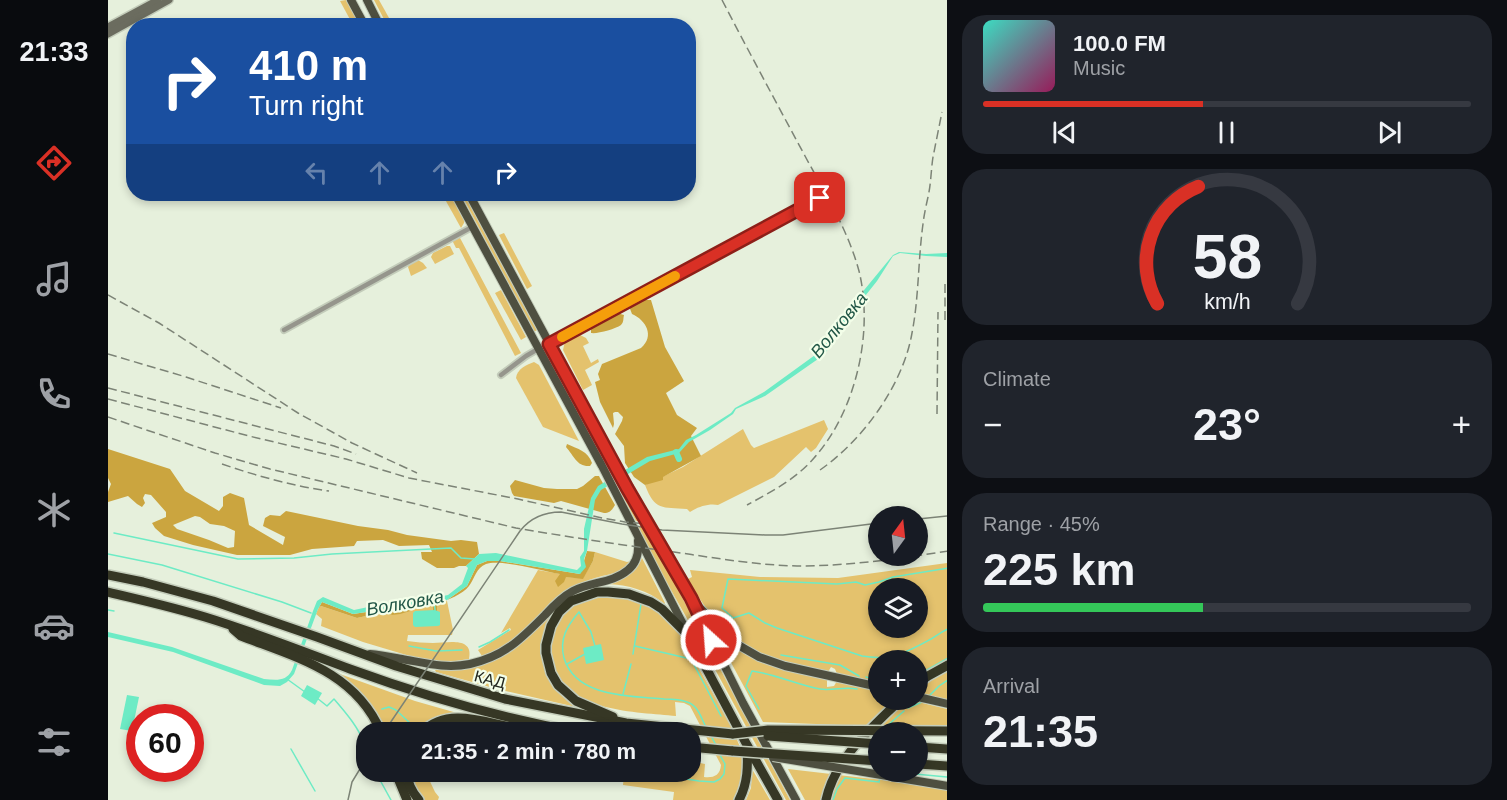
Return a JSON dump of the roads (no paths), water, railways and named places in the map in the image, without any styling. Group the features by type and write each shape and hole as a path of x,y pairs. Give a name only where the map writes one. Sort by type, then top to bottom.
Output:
{"highway":[{"name":"КАД","path":"108,575 213,601 417,673 505,699 621,722"},
{"path":"108,592 182,610 229,625 241,636 309,658 353,690 369,709 376,722"},
{"path":"624,722 576,701 558,685 547,662 546,645 551,626 559,612 571,602 587,595 608,592 630,594 651,602 662,609 689,636 778,800"},
{"name":"КАД","path":"309,658 443,699 530,722"},
{"path":"928,676 947,665"},
{"path":"826,800 828,788 841,764 865,734 890,710"},
{"path":"440,722 459,717 493,722"},
{"path":"733,734 768,730 947,731"},
{"name":"КАД","path":"701,731 868,743"},
{"path":"739,800 748,775 747,745"},
{"path":"701,748 868,760"},
{"path":"928,748 947,749"},
{"path":"928,765 947,766"},
{"path":"400,782 407,800"},
{"path":"408,782 419,800"}],"main road":[{"path":"351,0 361,18"},
{"path":"367,0 376,18"},
{"path":"458,201 606,475 689,636"},
{"path":"473,201 627,488 691,598 743,703 796,800"},
{"path":"538,350 549,344"},
{"path":"357,652 430,665 451,666 493,657 524,636 558,601 569,593 590,584 618,577 629,569 637,558 636,534"},
{"path":"691,598 733,642 759,657 784,666 868,685"},
{"path":"928,699 947,704"},
{"path":"733,751 947,786"}],"street":[{"path":"108,27 158,0"},
{"path":"137,18 170,0"},
{"path":"108,34 126,24"},
{"path":"549,344 820,198"},
{"path":"284,330 472,227"},
{"path":"501,375 538,350"}],"water":[{"name":"Волковка","path":"899,252 947,253 947,257 900,253 893,256 826,352 818,359 765,396 736,409 733,414 689,442 679,453 650,461 601,490 595,500 584,559 586,567 580,574 487,561 477,565 467,586 447,600 353,614 322,602 294,674 280,686 264,685 173,652 108,637 108,632 172,647 264,679 280,679 290,674 317,601 323,597 354,610 411,598 428,599 448,595 462,584 468,568 466,566 479,554 496,553 577,570 581,566 580,557 584,551 584,529 591,498 598,486 647,457 679,449 686,440 731,413 735,408 764,392 822,350 846,312 893,255"},
{"path":"415,611 440,612 440,625 415,627 413,625"},
{"path":"601,644 604,660 586,664 583,648"},
{"path":"307,685 322,693 315,705 301,696"},
{"path":"127,695 139,697 138,704 126,704 126,730 120,729"}],"waterway":[{"path":"676,452 679,459"},
{"path":"114,533 238,559 294,558 451,548 461,558 475,559"},
{"path":"108,554 162,565 311,613"},
{"path":"947,568 893,577 865,585 856,582 837,584 728,579 722,608 733,618 749,613 777,628 862,656 898,655 947,630"},
{"name":"Волковка","path":"434,601 435,610"},
{"path":"633,654 641,604"},
{"path":"108,610 114,611"},
{"path":"595,646 591,632 579,612 563,639 563,651 570,671 580,681 592,688 621,695 684,701 697,709 706,727"},
{"path":"479,647 509,630"},
{"path":"409,646 436,651 462,650"},
{"path":"635,646 691,659 721,716"},
{"path":"567,664 585,654"},
{"path":"781,655 840,665 859,676"},
{"path":"928,669 947,659"},
{"path":"623,694 631,664"},
{"path":"759,709 746,686 752,671 820,689 857,689"},
{"path":"287,679 305,692"},
{"path":"928,697 947,681"},
{"path":"317,698 327,706 334,699 356,727"},
{"path":"382,709 389,707 396,710 409,722"},
{"path":"891,722 904,711"},
{"path":"711,736 716,745"},
{"path":"291,749 315,791"},
{"path":"701,781 714,782 724,774 725,764 720,755"},
{"path":"928,775 947,777"},
{"path":"833,800 845,778 868,781"},
{"path":"381,782 391,800"}],"tram line":[{"path":"391,722 520,531 538,516 561,512 662,530 765,535 783,535 868,524"},
{"path":"928,518 947,516"},
{"path":"348,800 356,775"}],"railway":[{"path":"722,0 842,226 859,271 863,295 864,319 858,370 841,418 829,439 807,466 783,484 747,505"},
{"path":"820,470 851,443 879,410 900,372 907,353 916,306 923,221 942,112"},
{"path":"945,284 945,323"},
{"path":"108,295 159,323 298,413 352,443 417,473"},
{"path":"937,414 938,312"},
{"path":"108,354 281,408"},
{"path":"108,388 334,446 356,454"},
{"path":"108,399 346,459 409,478 602,518 659,525"},
{"path":"108,417 270,469 516,528 556,535 751,563 797,566 854,563 947,551"},
{"path":"222,464 275,480 329,491"}]}
